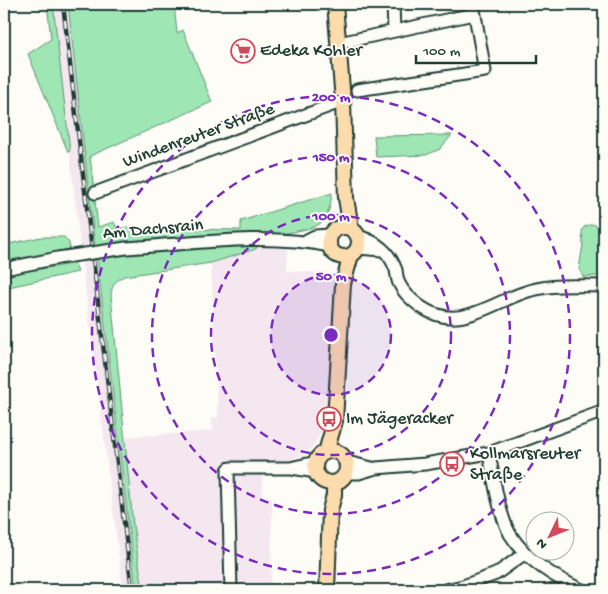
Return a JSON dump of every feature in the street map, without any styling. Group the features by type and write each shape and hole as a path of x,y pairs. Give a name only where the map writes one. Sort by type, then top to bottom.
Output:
{"main road":[{"path":"323,459 342,455 346,468 342,479 330,483 321,479 323,459 334,426 343,284 346,198 344,101 335,4"},
{"path":"327,590 330,510 334,495 330,483"}],"street":[{"path":"393,4 394,31"},
{"path":"339,43 394,31 473,9 485,71 357,90"},
{"name":"Windenreuter Straße","path":"95,194 344,101"},
{"name":"Am Dachsrain","path":"4,269 58,258 126,248 262,239 306,241 316,236 344,241"},
{"path":"344,241 382,250 390,258 399,284 408,297 429,313 441,316 460,318 477,314 495,304 531,290 550,286 604,286"},
{"path":"346,468 359,473 376,468 425,464 488,452 604,410"},
{"path":"488,452 494,485 510,534 524,554 557,578 582,590"},
{"path":"231,590 228,473 230,468 290,468 323,459"},
{"path":"445,590 463,586 496,574 524,554"}],"shaded area":[{"path":"53,4 68,4 136,590 123,590 83,270"},
{"path":"258,244 288,244 287,271 332,273 334,279 327,409 324,427 313,447 300,456 283,462 261,462 263,468 262,498 272,498 271,590 143,590 133,525 125,437 213,431 212,418 218,417 211,263 256,249"}],"green space":[{"path":"47,4 53,4 70,151 68,152 28,54 51,39"},
{"path":"68,4 174,4 177,33 183,30 212,102 90,156 98,227 114,222 117,228 241,230 241,221 332,193 328,213 320,224 288,233 95,248"},
{"path":"452,135 440,149 426,155 376,157 374,136"},
{"path":"592,224 598,226 601,234 602,273 597,276 583,277 579,269 583,244 582,231 584,227"},
{"path":"41,237 64,237 69,243 70,249 4,261 4,245"},
{"path":"258,244 256,249 211,263 124,276 113,286 111,295 133,525 143,590 136,590 97,258 203,247"},
{"path":"75,265 78,272 4,288 4,275"}],"railway":[{"path":"63,4 132,590"}],"place":[{"name":"Edeka Kohler","path":"243,51"},
{"name":"Im Jägeracker","path":"329,419"},
{"name":"Kollmarsreuter Straße","path":"452,464"}]}
